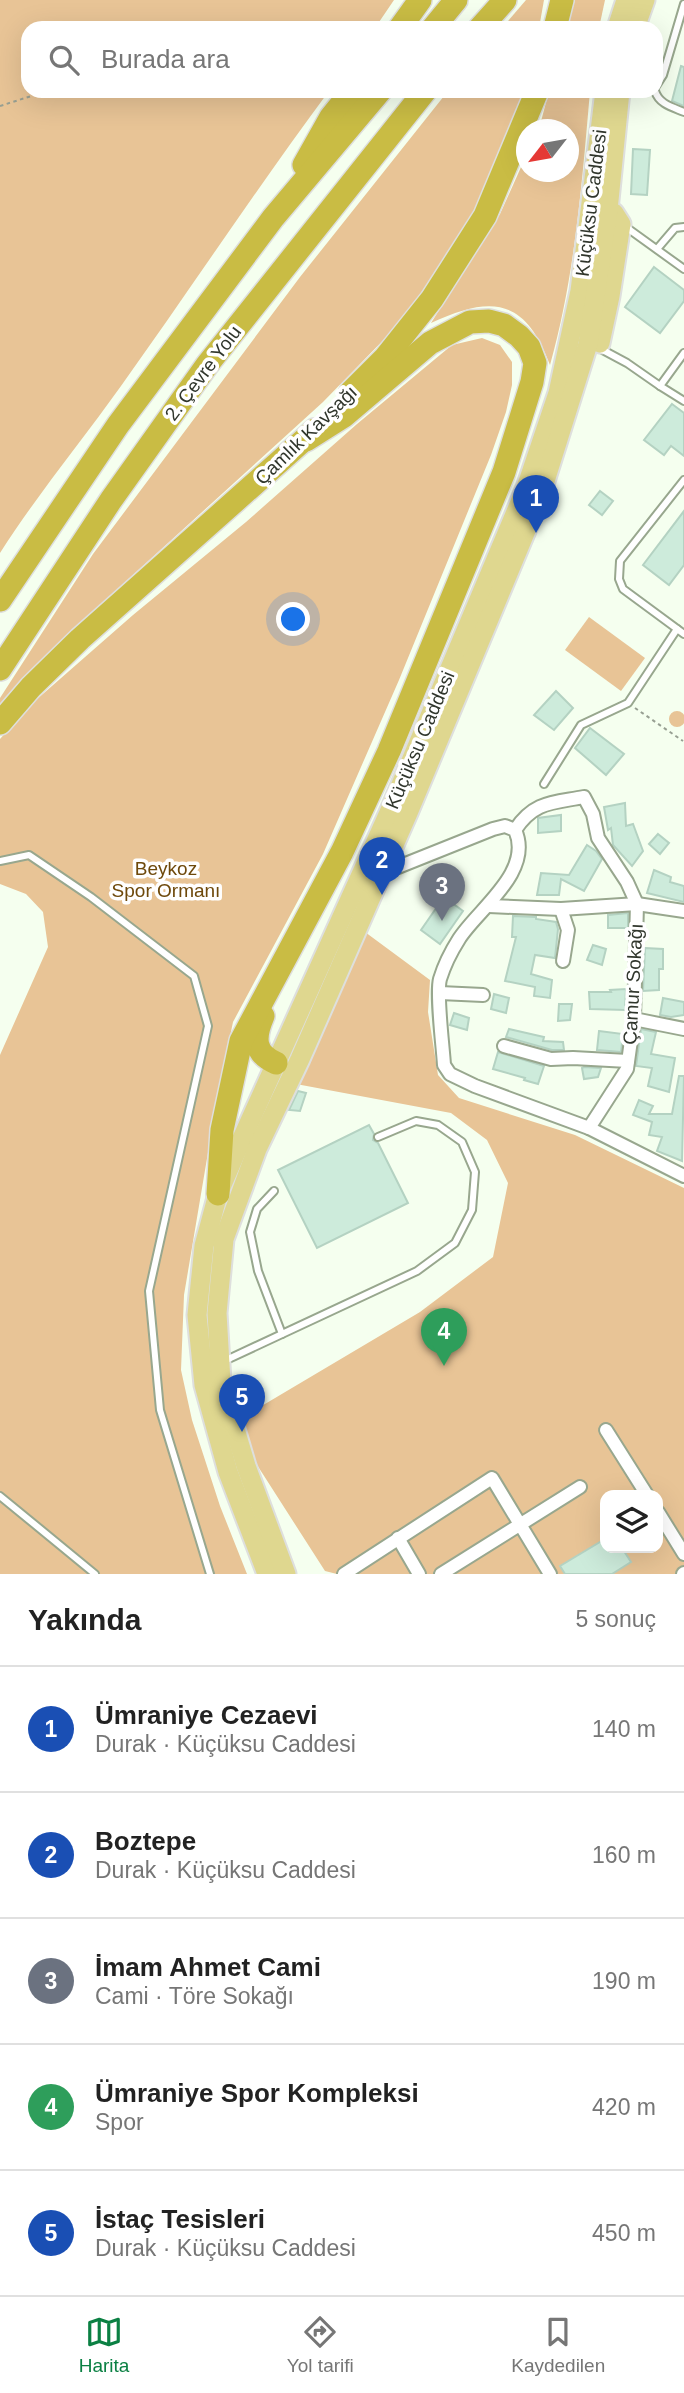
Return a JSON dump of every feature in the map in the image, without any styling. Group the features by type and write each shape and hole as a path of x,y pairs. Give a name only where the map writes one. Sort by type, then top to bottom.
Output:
{"highway":[{"path":"405,21 420,0"},
{"path":"439,21 456,0"},
{"path":"486,21 505,0"},
{"path":"557,21 562,0"},
{"path":"273,218 331,117 346,98"},
{"name":"2. Çevre Yolu","path":"0,600 118,425 273,218 374,98"},
{"name":"2. Çevre Yolu","path":"0,669 111,500 207,365 419,98"},
{"name":"Çamlık Kavşağı","path":"0,723 31,687 80,639 306,440 385,358 432,299 485,216 534,98"},
{"path":"276,1063 265,1059 258,1049 256,1039 260,1023 389,751 503,472 532,383 535,363 529,347 505,326 489,321 470,322 430,343 344,416 306,440"},
{"path":"218,1194 222,1130 241,1041 309,915"}],"main road":[{"path":"619,21 626,0"},
{"path":"638,21 645,0"},
{"name":"Küçüksu Caddesi","path":"267,1574 229,1472 204,1385 211,1365 225,1239 257,1149 300,1059 526,488 558,393 580,291 584,255 606,216 605,98"},
{"name":"Küçüksu Caddesi","path":"286,1574 246,1466 221,1382 211,1365 197,1315 204,1246 218,1194 276,1063 330,944 376,863 540,498 592,351 619,98"},
{"path":"584,255 591,269 580,341 581,348 592,351"},
{"path":"276,1063 300,1059"}],"street":[{"name":"Çamur Sokağı","path":"515,830 526,813 546,804 584,797 593,814 598,838 627,882 637,904 634,1019 627,1069 589,1128"},
{"path":"376,863 398,867 493,829 505,826 515,830 519,840 517,856 509,876 489,906 460,938 440,980 444,1065 450,1074 474,1086 589,1128 684,1176"},
{"path":"489,906 561,909 637,904 684,911"},
{"path":"561,909 568,930 563,961"},
{"path":"440,993 483,995"},
{"path":"634,1019 684,1030"},
{"path":"504,1046 551,1059 628,1061"},
{"path":"606,1430 644,1490"},
{"path":"344,1574 492,1478 550,1574"},
{"path":"441,1574 580,1487"},
{"path":"663,1520 684,1554"},
{"path":"398,1538 419,1574"}],"lane":[{"path":"663,75 684,4"},
{"path":"658,98 684,112"},
{"path":"606,216 684,269"},
{"path":"657,249 675,228 684,227"},
{"path":"592,351 627,363 684,401"},
{"path":"660,386 684,353"},
{"path":"684,480 620,561 619,579 623,589 684,634"},
{"path":"544,783 581,725 628,703 677,629"},
{"path":"0,861 29,855 91,897 194,976 208,1026 149,1290 160,1410 210,1574"},
{"path":"211,1365 417,1271 455,1243 472,1210 475,1172 462,1142 438,1125 416,1121 378,1137"},
{"path":"275,1191 257,1209 250,1232 258,1270 282,1334"},
{"path":"0,1496 95,1574"}],"path":[{"path":"0,106 25,98"},
{"path":"628,703 683,741"}],"green space":[{"path":"0,0 394,0 380,21 21,21 21,98 324,98 0,553"},
{"path":"526,0 544,0 540,21 508,21"},
{"path":"575,0 605,0 600,21 569,21"},
{"path":"442,98 520,98 472,220 399,324 323,402 101,604 0,705 0,698 93,554 300,277"},
{"path":"547,98 589,98 572,263 550,365 529,326 504,308 472,308 431,323 500,214 516,178 516,182 579,182 579,119 542,119"},
{"name":"Beykoz Spor Ormanı","path":"482,338 500,345 512,362 512,385 506,412 399,680 323,854 233,1022 217,1099 184,1295 181,1370 192,1420 220,1506 247,1574 0,1574 0,1055 48,947 43,912 26,894 0,884 0,739 28,707 357,424 452,345"},
{"path":"589,617 645,658 621,691 565,650"},
{"path":"674,711 680,711 685,719 683,725 674,727 669,722 669,716"},
{"path":"365,932 430,980 428,1012 438,1075 459,1098 575,1135 684,1188 684,1574 337,1574 325,1571 248,1451 238,1420 420,1312 493,1257 508,1183 487,1140 451,1113 296,1084"}],"building":[{"path":"681,66 684,67 684,106 672,101"},
{"path":"633,149 650,150 647,195 631,194"},
{"path":"654,267 684,290 684,301 660,333 625,307"},
{"path":"672,404 684,413 684,456 671,446 664,455 644,440"},
{"path":"600,491 613,501 602,515 589,505"},
{"path":"684,511 684,565 669,585 643,565"},
{"path":"556,691 573,708 554,730 534,715"},
{"path":"590,728 624,754 606,775 575,748"},
{"path":"625,803 626,826 633,824 643,851 632,866 613,845 604,807"},
{"path":"561,815 561,831 538,833 538,818"},
{"path":"658,834 669,843 660,854 649,844"},
{"path":"587,845 602,859 584,891 561,879 559,895 537,895 541,873 569,875"},
{"path":"654,870 671,877 670,882 684,886 684,902 647,893"},
{"path":"444,897 463,911 440,944 421,930"},
{"path":"628,913 628,928 608,928 608,915"},
{"path":"513,916 536,917 556,922 558,929 555,958 535,955 531,974 552,980 550,998 534,996 535,987 505,981 516,937 512,937"},
{"path":"593,945 606,949 602,965 587,960"},
{"path":"645,948 663,949 659,990 643,991"},
{"path":"626,989 625,1010 590,1009 589,992"},
{"path":"494,994 509,998 506,1013 491,1009"},
{"path":"663,998 684,1002 684,1015 660,1015"},
{"path":"559,1004 572,1004 570,1020 558,1021"},
{"path":"454,1013 469,1018 467,1030 450,1025"},
{"path":"509,1029 544,1037 543,1041 563,1042 564,1050 552,1050 506,1037"},
{"path":"641,1029 656,1032 651,1054 675,1058 669,1092 648,1086 652,1068 636,1066"},
{"path":"599,1031 623,1034 621,1052 597,1050"},
{"path":"498,1052 544,1066 538,1084 493,1069"},
{"path":"582,1068 601,1068 598,1077 584,1079"},
{"path":"679,1076 684,1076 682,1161 657,1151 662,1137 649,1135 652,1122 633,1115 639,1100 653,1106 649,1114 672,1114"},
{"path":"298,1091 306,1093 300,1111 289,1110"},
{"path":"369,1125 374,1134 373,1140 378,1143 408,1203 317,1248 278,1170"},
{"path":"600,1542 600,1553 625,1553 631,1562 612,1574 565,1574 560,1566"}],"place":[{"name":"Ümraniye Cezaevi","path":"536,533"},
{"name":"Boztepe","path":"382,895"},
{"name":"İmam Ahmet Cami","path":"442,921"},
{"name":"Ümraniye Spor Kompleksi","path":"444,1366"},
{"name":"İstaç Tesisleri","path":"242,1432"}]}
